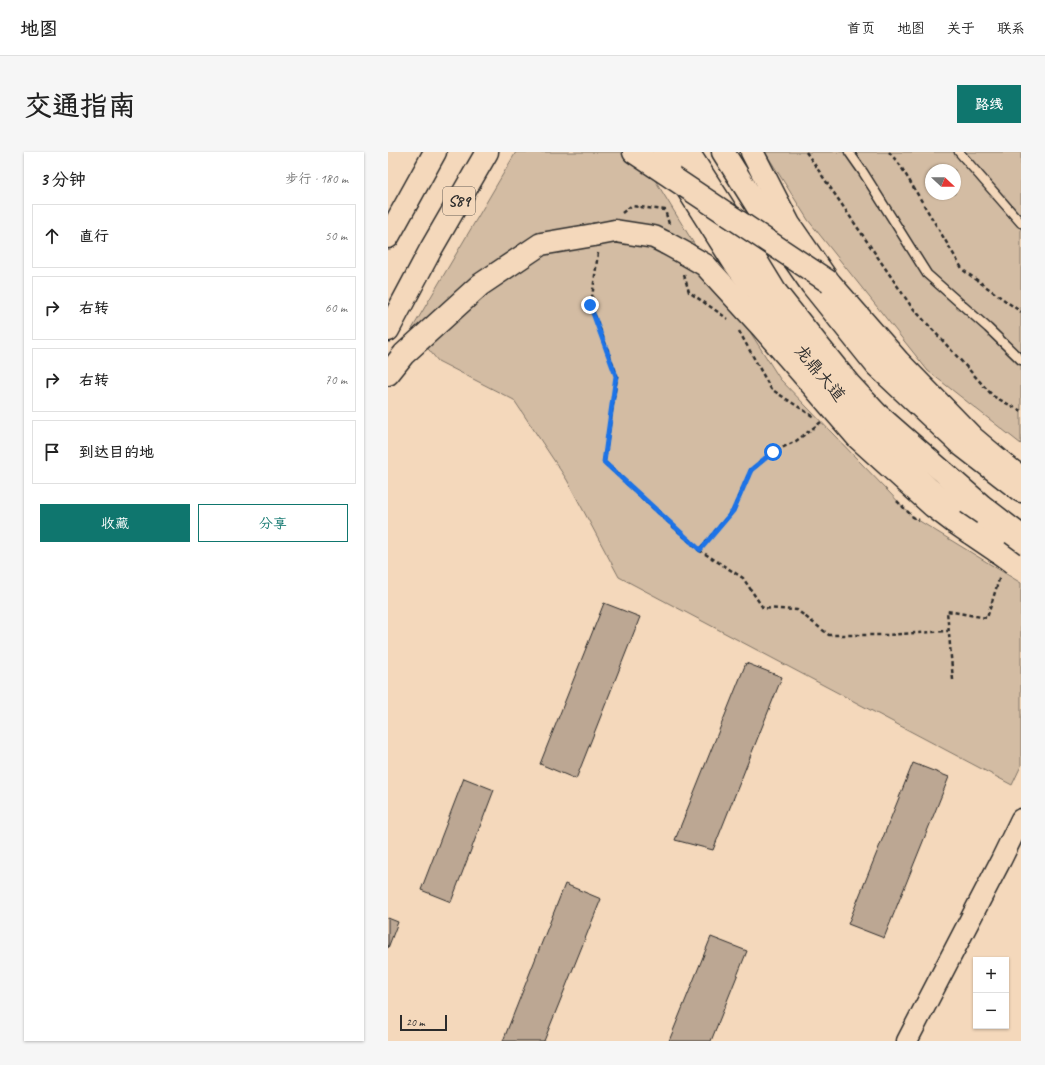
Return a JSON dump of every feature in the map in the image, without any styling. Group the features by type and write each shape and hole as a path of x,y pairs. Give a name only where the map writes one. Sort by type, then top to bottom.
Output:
{"main road":[{"name":"S89","path":"390,233 435,152"},
{"name":"S89","path":"388,330 431,249 487,152"},
{"path":"634,152 829,282"},
{"name":"龙鼎大道","path":"664,152 735,264 821,378 928,488 1009,546 1011,562"},
{"path":"688,152 775,291 849,384 877,414 982,506 1021,536"},
{"path":"724,152 757,206 812,284 876,366 959,443 1021,491"},
{"path":"752,152 790,224 829,282 899,362 973,438 1011,470 1021,476"},
{"path":"388,374 404,354 480,285 541,244 615,231 654,237 705,265 761,326 858,438 933,506 1011,562"}],"street":[{"path":"907,1041 1021,819"}],"lane":[{"path":"849,152 927,274 988,328 1021,360"},
{"path":"959,152 1021,222"}],"path":[{"path":"806,152 911,306 993,396 1021,411"},
{"path":"889,152 900,165 962,270 1021,312"},
{"path":"620,215 631,206 665,210 669,225"},
{"path":"598,253 590,305 616,376 604,462 700,550 743,578 763,608 797,610 829,635 886,635 948,631"},
{"path":"682,269 689,292 728,319"},
{"path":"738,330 771,389 821,422 826,427"},
{"path":"700,550 733,511 751,470 773,452 796,440 821,422"},
{"path":"893,496 913,517 925,524"},
{"path":"953,680 947,611 986,618 1011,562"}],"shaded area":[{"path":"516,152 638,152 691,239 780,379 913,517 1021,583 1021,766 1012,785 619,577 567,480 514,400 438,361 412,329"},
{"path":"765,152 1021,152 1021,444 928,371 808,220"}],"building":[{"path":"604,603 640,617 576,779 540,764"},
{"path":"746,663 782,677 713,850 675,840"},
{"path":"913,763 949,777 884,938 848,924"},
{"path":"464,778 494,790 451,902 421,890"},
{"path":"565,884 601,899 544,1041 503,1041"},
{"path":"388,918 398,922 388,948"},
{"path":"711,937 747,951 711,1041 669,1041"}],"route":[{"path":"590,305 616,376 604,462 700,550 733,511 742,494 751,470 773,452"}]}
